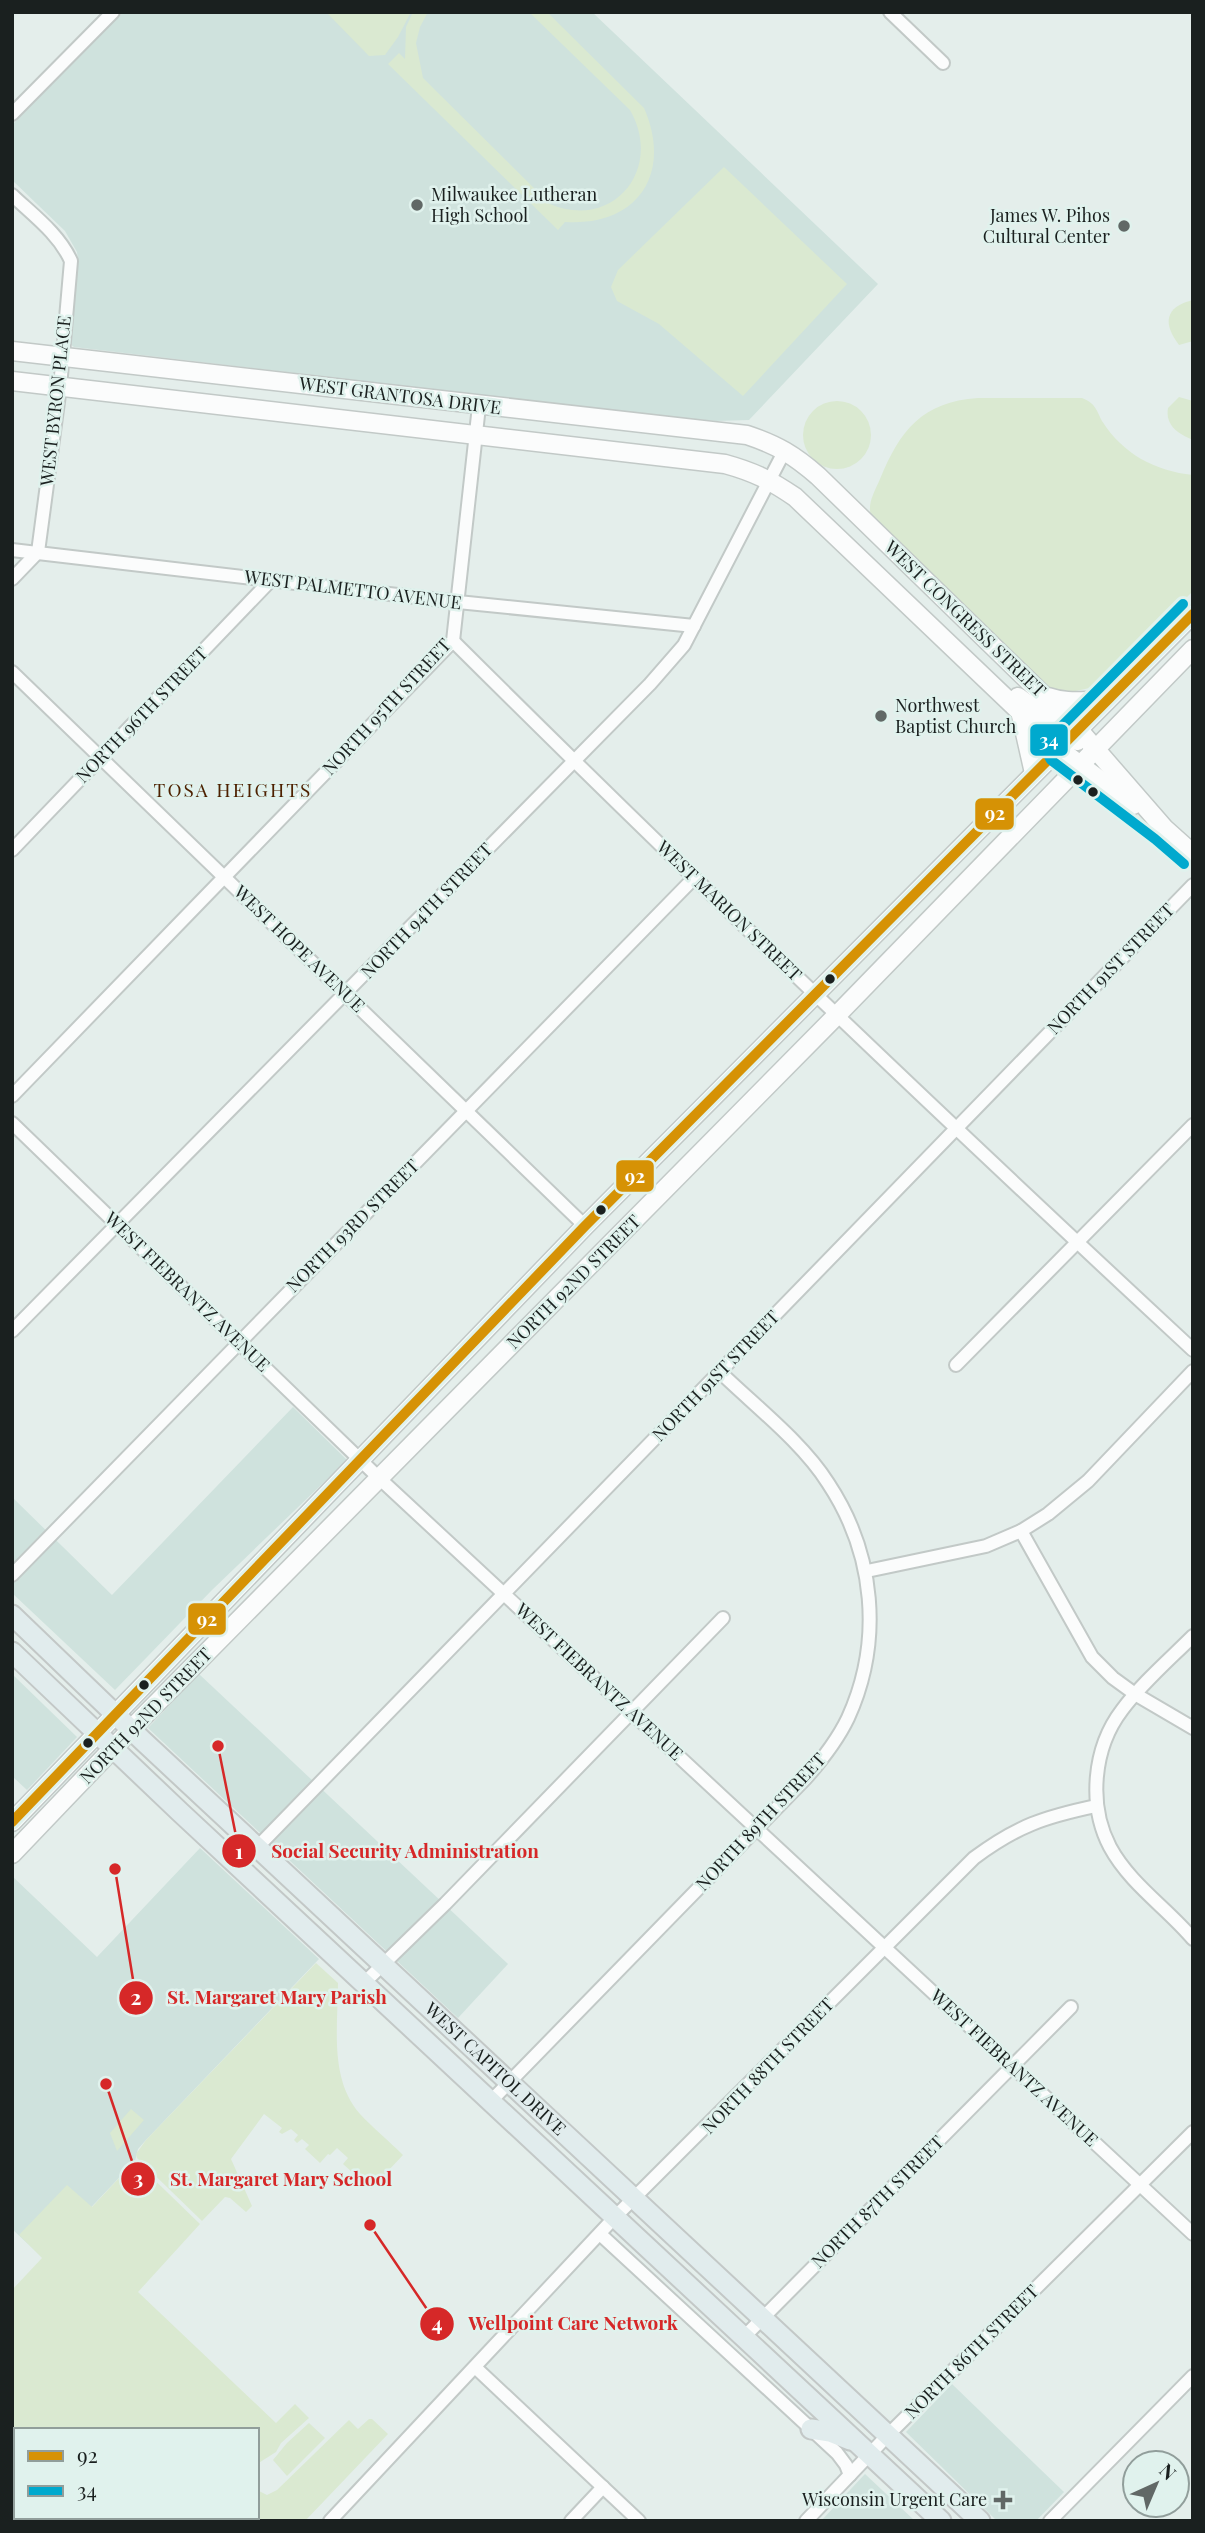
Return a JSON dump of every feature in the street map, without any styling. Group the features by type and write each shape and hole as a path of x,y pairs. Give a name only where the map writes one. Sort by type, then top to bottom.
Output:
{"main road":[{"name":"WEST GRANTOSA DRIVE","path":"12,351 747,435 785,450"},
{"name":"WEST GRANTOSA DRIVE","path":"12,381 725,464 769,479"},
{"name":"WEST CONGRESS STREET","path":"785,450 818,476 1044,696 1069,738 1080,766 1164,828 1193,854"},
{"name":"WEST CONGRESS STREET","path":"769,479 795,497 1020,711 1095,750 1164,828"},
{"name":"NORTH 92ND STREET","path":"12,1822 585,1226 1193,614"},
{"name":"NORTH 92ND STREET","path":"12,1854 1193,649"},
{"path":"995,687 1021,699 1069,738"},
{"path":"1044,696 1064,702 1106,701"},
{"path":"1020,711 1034,773"},
{"name":"WEST CAPITOL DRIVE","path":"12,1615 106,1724 239,1866 941,2521"},
{"name":"WEST CAPITOL DRIVE","path":"12,1652 48,1686 106,1724"},
{"name":"WEST CAPITOL DRIVE","path":"122,1740 209,1803 980,2521"},
{"path":"811,2429 830,2432 863,2449"}],"street":[{"path":"12,114 113,12"},
{"path":"890,12 943,63"},
{"name":"WEST BYRON PLACE","path":"12,195 66,250 71,261 60,387 38,552"},
{"name":"NORTH 95TH STREET","path":"12,1096 453,641 479,406"},
{"name":"NORTH 94TH STREET","path":"12,1331 650,684 684,645 785,450"},
{"name":"WEST PALMETTO AVENUE","path":"12,550 458,602 694,626"},
{"path":"12,579 38,552"},
{"name":"NORTH 96TH STREET","path":"12,850 271,580"},
{"name":"WEST MARION STREET","path":"453,641 815,995 1193,1350"},
{"name":"WEST HOPE AVENUE","path":"12,672 585,1226"},
{"name":"NORTH 93RD STREET","path":"12,1575 694,878"},
{"name":"NORTH 91ST STREET","path":"239,1866 1193,885"},
{"name":"WEST FIEBRANTZ AVENUE","path":"12,1123 379,1478 1193,2234"},
{"path":"956,1365 1193,1125"},
{"path":"720,1372 803,1451 828,1482 850,1522 867,1571 986,1546 1021,1531 1048,1514 1088,1481 1193,1371"},
{"path":"1021,1531 1092,1657 1113,1678 1135,1694 1193,1728"},
{"name":"NORTH 89TH STREET","path":"491,2101 825,1756 847,1720 861,1685 869,1647 871,1612 867,1571"},
{"path":"364,1983 723,1618"},
{"path":"1193,1636 1135,1694 1109,1730 1097,1770 1096,1806 1110,1847 1140,1887 1193,1939"},
{"name":"NORTH 88TH STREET","path":"330,2521 615,2217 974,1858 1002,1836 1047,1816 1096,1806"},
{"name":"NORTH 87TH STREET","path":"744,2337 1071,2007"},
{"name":"NORTH 86TH STREET","path":"806,2521 850,2475 863,2449 888,2435 1193,2132"},
{"path":"600,2234 841,2457 850,2475"},
{"path":"475,2368 639,2521"},
{"path":"1050,2521 1193,2376"},
{"path":"570,2521 603,2487"}],"shaded area":[{"name":"Milwaukee Lutheran High School","path":"123,12 592,12 878,284 749,420 716,421 652,415 74,347 70,344 77,252 65,231 12,180 12,125"},
{"path":"293,1407 347,1460 212,1590 115,1690 12,1593 12,1497 112,1595"},
{"path":"12,1674 77,1737 27,1790 12,1776"},
{"path":"199,1674 508,1964 458,2018 148,1728"},
{"path":"200,1848 319,1959 146,2140 138,2149 135,2161 43,2258 12,2229 12,1876 97,1957"},
{"path":"952,2384 1064,2492 1036,2521 997,2521 906,2432"},
{"path":"865,2474 915,2521 821,2521"}],"green space":[{"path":"326,12 411,12 385,55 369,56"},
{"path":"413,12 428,12 416,43 423,78 550,204 573,210 594,209 612,202 626,189 636,173 641,153 639,132 630,110 529,12 547,12 644,108 652,132 654,154 651,174 642,192 629,206 612,216 590,221 565,222 558,230 388,64 399,53 405,59 406,27"},
{"path":"724,167 847,284 743,396 659,324 617,301 611,287 618,270"},
{"path":"1193,300 1193,341 1179,345 1170,330 1169,317 1176,307"},
{"path":"1179,397 1193,401 1193,440 1178,432 1169,419 1168,408"},
{"path":"978,398 1082,398 1092,404 1110,433 1130,452 1166,470 1193,475 1193,591 1099,686 1057,695 871,516 870,506 874,493 905,433 928,412 942,405"},
{"path":"830,401 844,401 856,406 866,416 871,435 866,454 856,464 844,469 830,469 818,464 808,454 803,442 803,428 808,416 818,406"},
{"path":"316,1963 338,1983 337,2052 343,2085 360,2114 403,2155 371,2189 343,2164 348,2158 337,2148 320,2163 305,2149 309,2145 302,2139 297,2143 294,2140 298,2135 291,2129 282,2134 279,2132 282,2128 264,2114 231,2159 252,2206 246,2212 225,2197 202,2221 136,2154 146,2140"},
{"path":"131,2109 144,2120 117,2151 110,2133"},
{"path":"135,2161 200,2224 138,2292 276,2423 295,2404 309,2418 281,2443 276,2452 259,2463 259,2428 14,2428 14,2519 259,2519 259,2491 267,2495 277,2490 349,2420 358,2429 372,2419 388,2434 305,2521 12,2521 12,2290 42,2258 19,2235 67,2185 92,2207"},
{"path":"309,2423 325,2438 287,2476 273,2460"}],"transit line":[{"name":"34","path":"1183,604 1049,739 1045,749 1051,760 1184,864"},
{"name":"92","path":"12,1822 585,1226 1193,614"}],"place":[{"name":"Milwaukee Lutheran High School","path":"417,205"},
{"name":"James W. Pihos Cultural Center","path":"1124,226"},
{"name":"Northwest Baptist Church","path":"881,716"},
{"name":"Social Security Administration","path":"218,1746"},
{"name":"St. Margaret Mary Parish","path":"115,1869"},
{"name":"St. Margaret Mary School","path":"106,2084"},
{"name":"Wellpoint Care Network","path":"370,2225"},
{"name":"Wisconsin Urgent Care","path":"1003,2500"}],"district":[{"name":"TOSA HEIGHTS","path":"233,790"}]}
